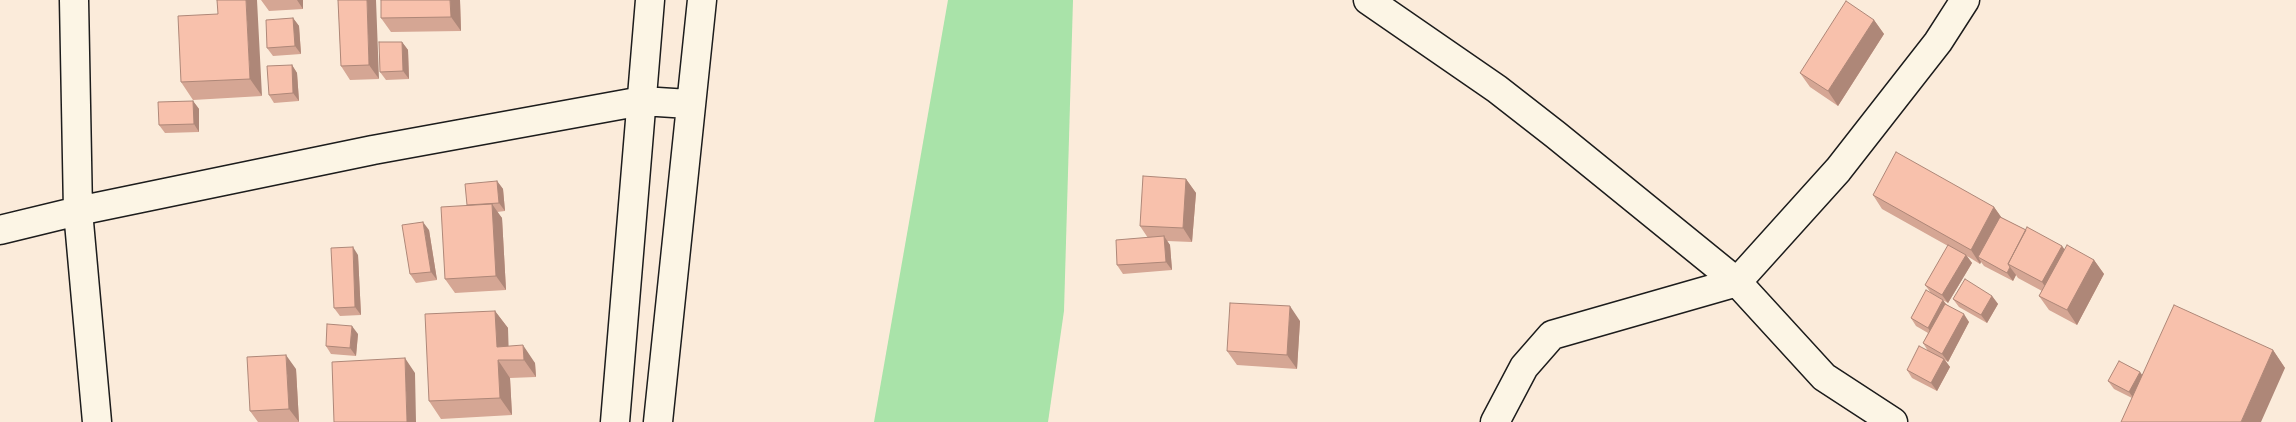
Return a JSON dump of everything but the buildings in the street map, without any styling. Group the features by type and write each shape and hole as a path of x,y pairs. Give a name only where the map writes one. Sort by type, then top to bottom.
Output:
{"street":[{"path":"74,0 78,211 97,422"},
{"path":"615,422 650,0"},
{"path":"658,422 689,104 702,0"},
{"path":"1368,0 1497,89 1737,282 1824,377 1892,422"},
{"path":"1495,422 1524,367 1552,335 1737,282 1838,170 1938,42 1965,0"},
{"path":"0,230 78,211 372,150 642,101 689,104"}],"green space":[{"path":"948,0 1073,0 1064,311 1048,422 874,422"}]}
